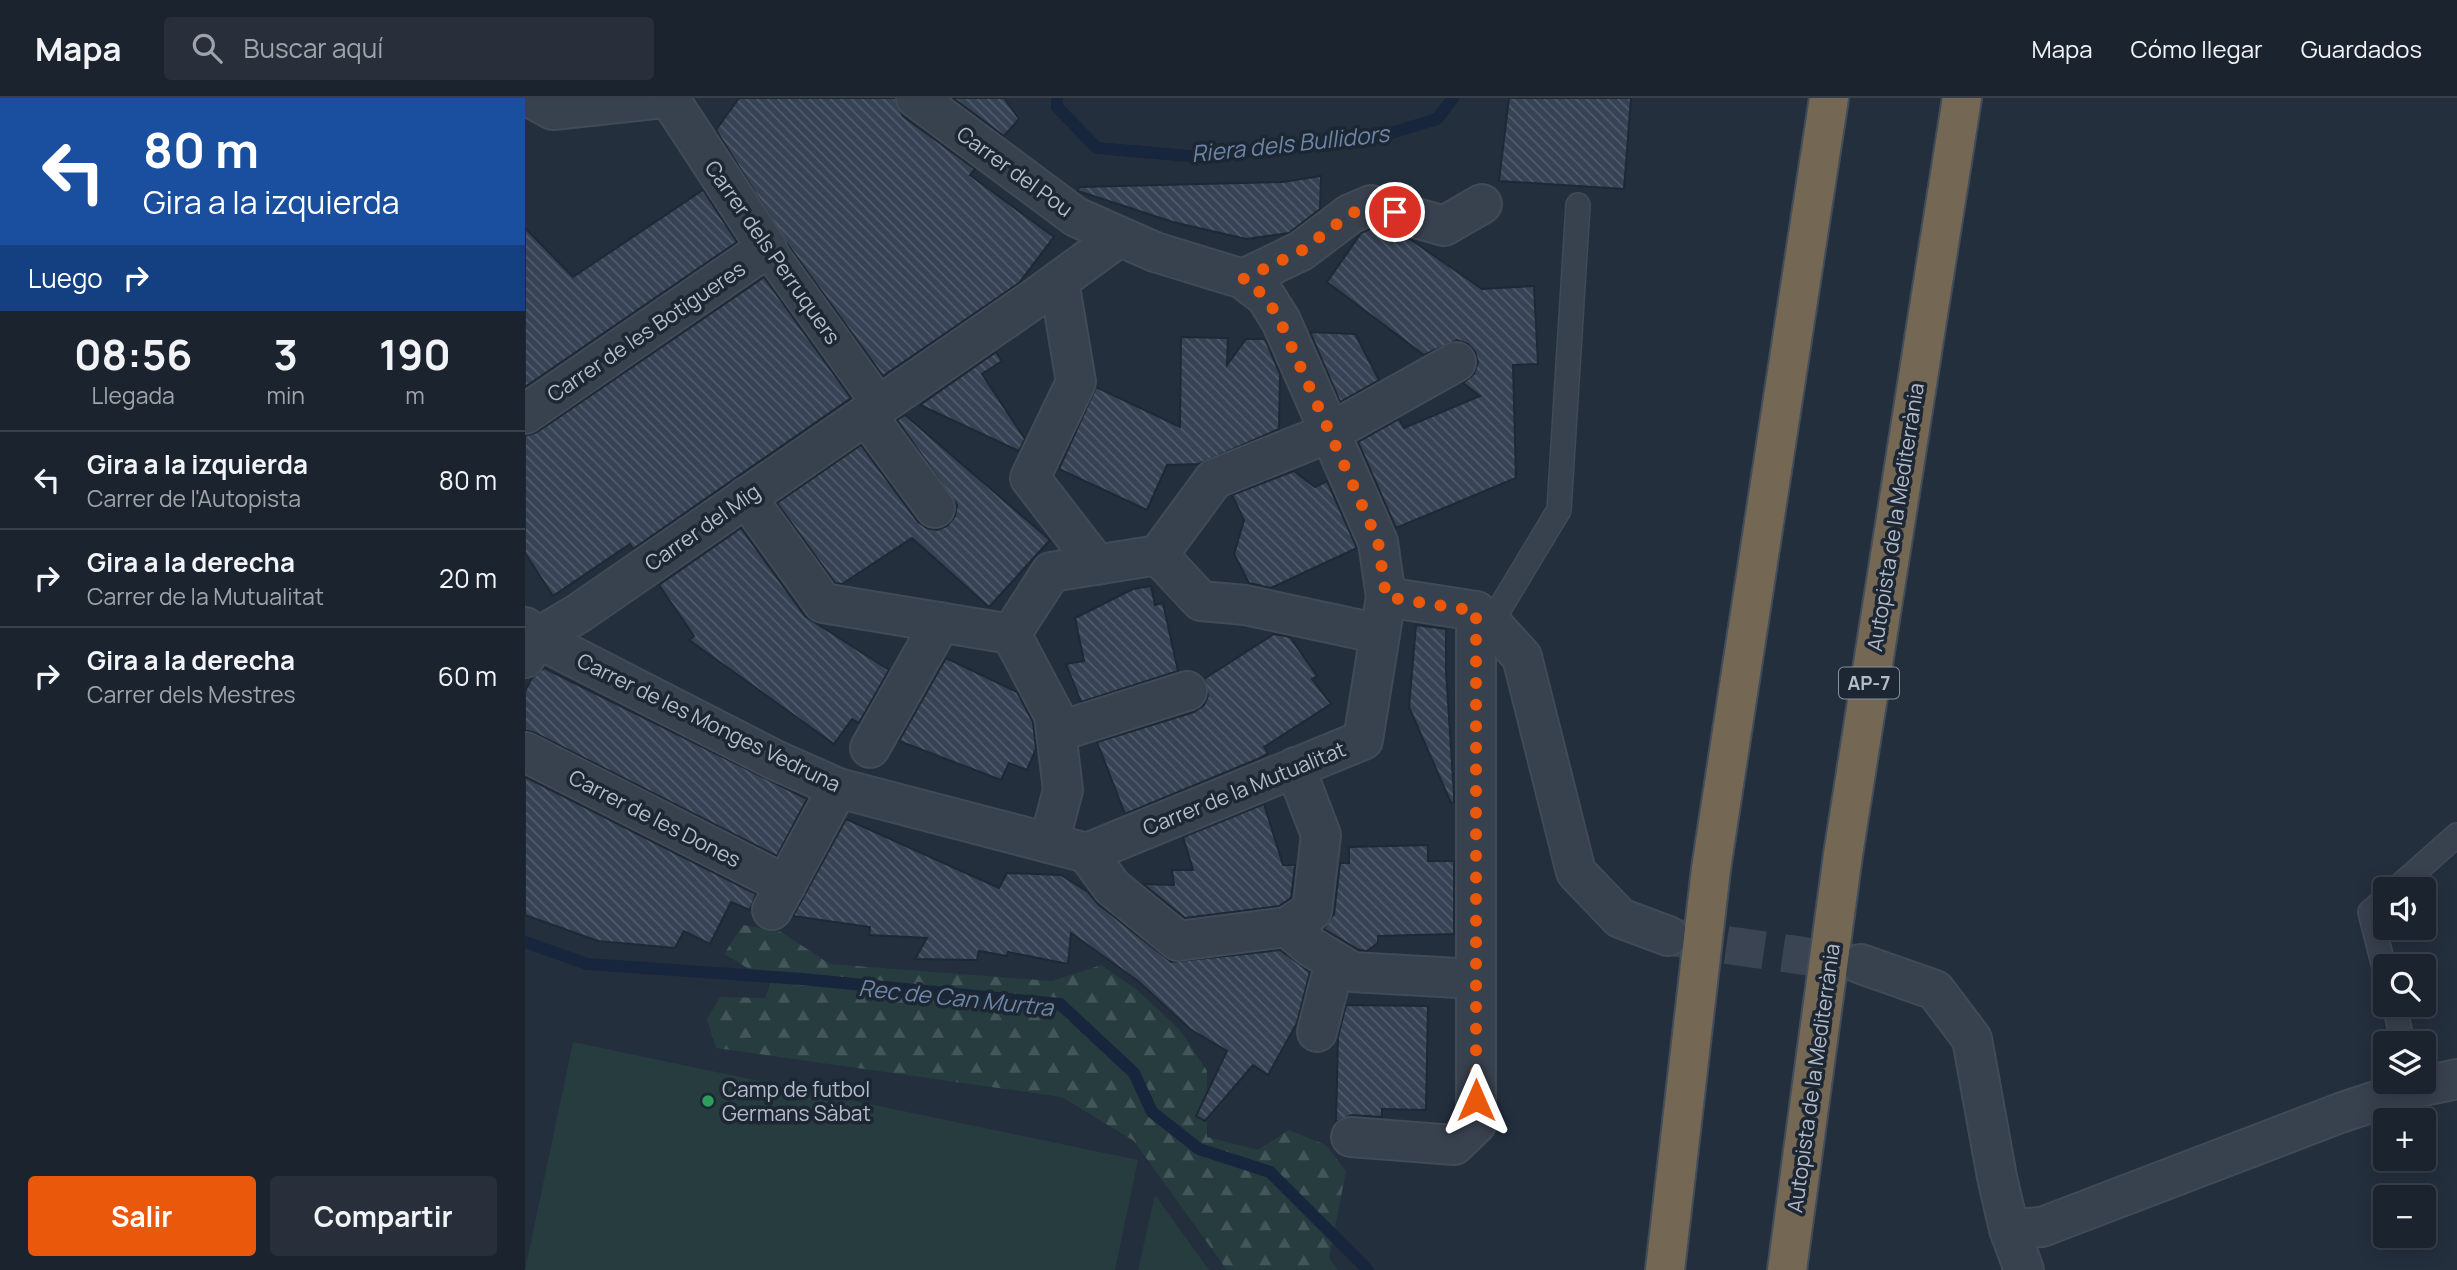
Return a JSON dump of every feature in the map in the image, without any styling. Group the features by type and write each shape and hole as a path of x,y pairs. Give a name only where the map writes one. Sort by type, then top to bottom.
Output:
{"highway":[{"path":"1665,1270 1711,869 1829,98"},
{"name":"Autopista de la Mediterrània","path":"1787,1270 1843,855 1962,98"}],"street":[{"path":"531,98 553,110 664,98"},
{"name":"Carrer dels Perruquers","path":"669,98 873,410"},
{"name":"Carrer del Pou","path":"916,98 1076,217 1119,237"},
{"path":"1243,279 1301,251 1350,214 1371,205 1444,226 1482,204"},
{"name":"Carrer de la Mutualitat","path":"1087,853 1363,740 1383,616 1378,541 1331,432 1266,297 1243,279 1155,252 1119,237"},
{"name":"Carrer del Mig","path":"529,641 579,613 1119,237"},
{"name":"Carrer de les Botigueres","path":"525,414 767,248"},
{"path":"1059,281 1076,382 1030,478 1097,565"},
{"path":"1011,634 1051,572 1157,555 1214,479 1331,432 1456,362"},
{"path":"873,410 935,508"},
{"path":"746,497 823,603 1011,634"},
{"path":"1157,555 1201,601 1383,616 1483,617 1522,657 1576,872 1621,918 1668,936"},
{"path":"1351,1137 1454,1144 1476,1124 1483,617"},
{"path":"870,748 941,622"},
{"path":"1011,634 1054,715 1063,790 1049,843"},
{"name":"Carrer de les Monges Vedruna","path":"529,641 838,788 1087,853"},
{"path":"1057,732 1187,691"},
{"name":"Carrer de les Dones","path":"525,752 779,897 838,788"},
{"path":"1087,853 1112,887 1178,941 1287,927 1312,911 1321,835 1295,767"},
{"path":"1287,927 1311,947 1352,972 1476,979"},
{"path":"1861,964 1935,990 1972,1039 2009,1228 2024,1270"},
{"path":"1317,1032 1330,981 1340,965"},
{"path":"2436,1082 2457,1079"},
{"path":"2009,1228 2042,1227 2390,1094"}],"lane":[{"path":"1483,617 1559,510 1578,205"},
{"path":"2410,877 2457,835"}],"green space":[{"path":"743,925 781,932 830,964 1052,981 1101,965 1136,989 1180,1030 1207,1071 1207,1137 1258,1150 1289,1130 1326,1145 1346,1171 1329,1258 1338,1270 1227,1270 1134,1141 1062,1097 716,1048 707,1019 720,997 765,998 771,982 724,954"},
{"name":"Camp de futbol Germans Sàbat","path":"573,1042 1138,1160 1115,1270 525,1270"},
{"path":"1155,1195 1209,1270 1138,1270"}],"building":[{"path":"739,98 895,98 903,116 975,169 970,175 1054,237 1019,283 883,376 788,245 716,130"},
{"path":"953,98 1004,98 1019,119 1004,136"},
{"path":"1509,98 1631,98 1624,189 1499,181"},
{"path":"1321,176 1320,209 1289,233 1246,239 1173,222 1078,191 1079,187 1283,182"},
{"path":"703,190 737,242 525,387 525,228 573,277"},
{"path":"1372,228 1410,239 1482,289 1534,286 1538,364 1513,365 1516,478 1396,528 1358,442 1399,419 1404,428 1480,396 1463,383 1474,374 1478,362 1475,352 1468,344 1457,340 1424,355 1327,282 1361,233"},
{"path":"764,277 851,398 633,549 630,544 553,596 525,553 525,436 537,432"},
{"path":"1310,332 1355,334 1379,380 1340,402"},
{"path":"1181,337 1228,338 1227,365 1246,339 1265,339 1280,374 1279,429 1199,464 1167,465 1147,510 1059,469 1096,387 1180,427"},
{"path":"996,352 1002,361 982,374 1025,439 1019,451 920,405"},
{"path":"905,415 1050,540 989,607 912,538 842,584 835,583 777,503 861,445 918,522 937,530 947,526 955,516 957,505 897,420"},
{"path":"1294,471 1315,487 1327,481 1357,548 1271,588 1249,583 1234,554 1244,520 1232,495"},
{"path":"741,528 805,616 889,670 859,723 852,719 834,744 689,640 694,636 659,585"},
{"path":"1151,586 1155,605 1163,603 1178,671 1081,702 1066,664 1084,661 1075,618 1133,589"},
{"path":"1416,625 1446,629 1454,794 1454,802 1451,803 1409,707"},
{"path":"1274,634 1290,637 1317,676 1312,679 1331,704 1264,747 1268,753 1260,758 1125,814 1097,742 1194,712 1204,705 1208,696 1204,679"},
{"path":"946,658 1017,692 1033,722 1036,749 1027,770 1009,763 1001,780 899,741"},
{"path":"544,668 807,799 777,856 525,730 525,691 532,678"},
{"path":"525,777 756,894 750,910 731,902 710,944 684,931 675,948 598,941 525,915"},
{"path":"1264,804 1283,865 1295,865 1291,898 1279,906 1185,918 1143,884 1174,885 1172,870 1193,870 1183,837"},
{"path":"846,819 999,888 1007,873 1061,875 1088,892 1098,904 1171,962 1280,950 1310,972 1297,1023 1268,1075 1253,1065 1205,1121 1196,1116 1227,1051 1190,1029 1138,981 1071,933 1068,964 1008,952 1007,956 979,951 977,960 915,959 927,938 869,935 870,927 793,916"},
{"path":"1428,845 1428,861 1454,861 1454,934 1378,936 1378,943 1367,951 1359,950 1324,929 1334,914 1340,863 1349,863 1349,847"},
{"path":"1346,1005 1428,1006 1426,1110 1382,1109 1382,1117 1352,1115 1336,1122 1338,1037"}],"waterway":[{"name":"Riera dels Bullidors","path":"1057,98 1057,107 1097,148 1201,157 1378,137 1437,119 1453,98"},
{"name":"Rec de Can Murtra","path":"525,942 587,964 802,979 1060,1004 1134,1073 1152,1112 1199,1149 1270,1172 1368,1270"}],"tunnel":[{"path":"1670,937 1861,964"}],"place":[{"name":"Camp de futbol Germans Sàbat","path":"708,1101"}],"route":[{"path":"1395,212 1371,205 1350,214 1301,251 1243,279 1266,297 1280,321 1362,500 1378,541 1386,597 1476,611 1476,1100"}]}
